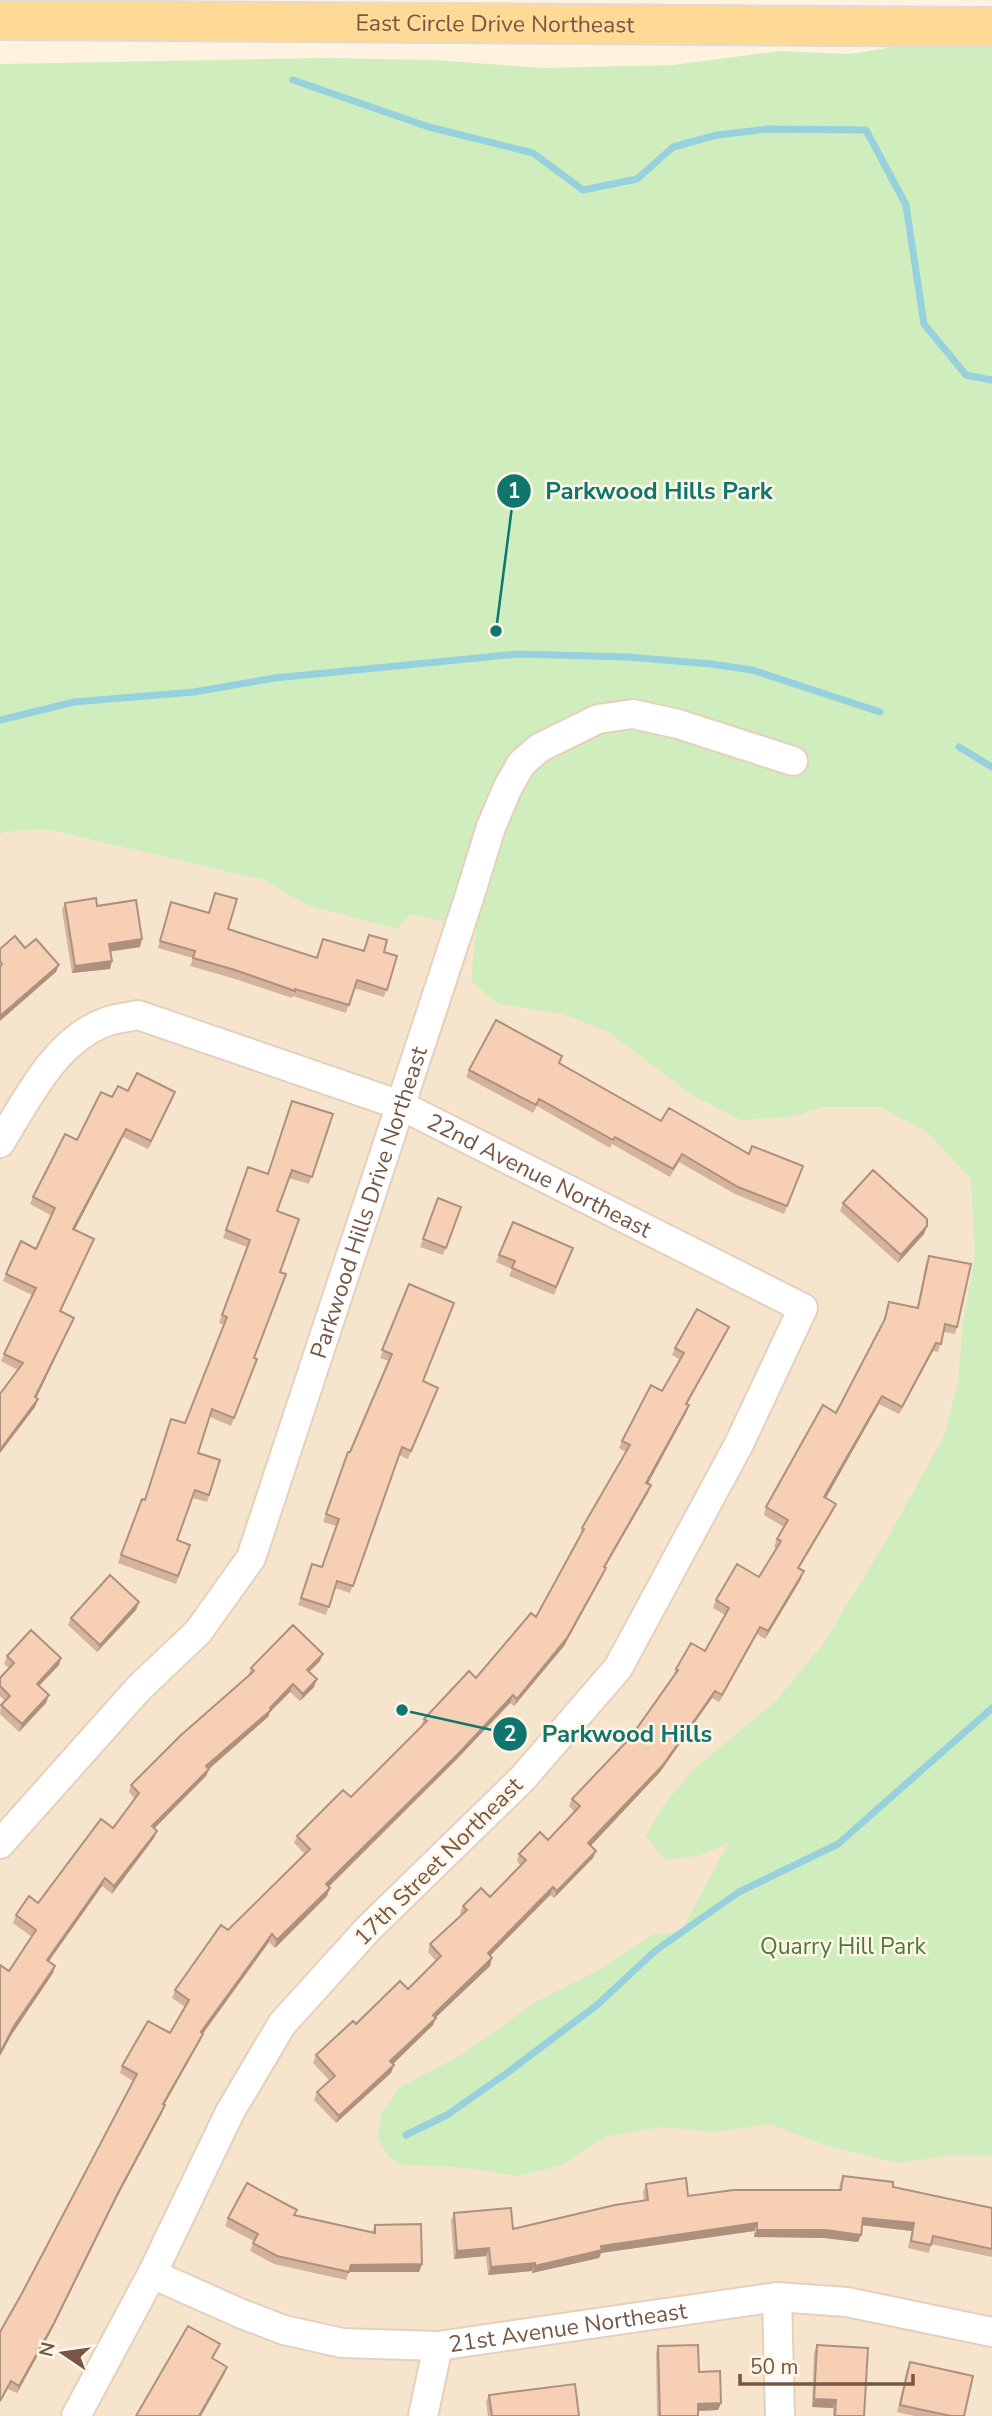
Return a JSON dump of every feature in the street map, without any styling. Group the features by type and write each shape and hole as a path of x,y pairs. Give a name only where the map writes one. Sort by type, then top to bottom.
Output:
{"main road":[{"name":"East Circle Drive Northeast","path":"0,20 992,27"}],"street":[{"name":"Parkwood Hills Drive Northeast","path":"0,1844 139,1688 198,1632 251,1558 470,898 491,827 521,764 539,748 598,719 633,714 678,724 793,761"},
{"name":"22nd Avenue Northeast","path":"0,1143 45,1073 74,1040 106,1022 138,1015 400,1105 803,1308"},
{"name":"17th Street Northeast","path":"76,2416 152,2274 230,2112 282,2024 368,1929 523,1778 618,1668 738,1444 803,1308"},
{"name":"21st Avenue Northeast","path":"152,2274 284,2330 342,2343 438,2346 777,2297 847,2302 992,2332"},
{"path":"777,2297 779,2416"},
{"path":"423,2416 438,2346"}],"shaded area":[{"path":"0,819 654,970 992,1134 992,2416 0,2416"}],"green space":[{"name":"Quarry Hill Park","path":"918,43 992,47 992,2157 953,2155 897,2163 825,2145 770,2124 716,2132 661,2127 608,2136 559,2166 517,2176 470,2168 403,2165 389,2157 377,2137 383,2110 399,2088 463,2054 536,2002 595,1972 652,1935 681,1931 729,1843 697,1856 665,1860 646,1836 663,1806 693,1770 777,1700 823,1644 886,1541 944,1436 958,1382 963,1322 975,1255 971,1179 927,1132 880,1107 825,1107 789,1117 741,1120 692,1095 607,1031 562,1014 498,1004 471,981 476,929 410,914 397,929 307,905 264,880 45,829 3,832 0,835 0,64 325,58 433,60 544,68 673,65 780,51 850,54"}],"building":[{"path":"215,893 237,899 228,929 317,958 323,939 364,951 369,935 387,940 384,952 397,956 387,990 357,980 349,1005 295,991 193,958 195,951 160,941 171,902 209,913"},
{"path":"96,898 97,906 136,900 142,939 109,944 112,961 75,966 65,903"},
{"path":"15,936 25,948 36,939 59,965 0,1016 0,949"},
{"path":"496,1020 562,1056 559,1063 661,1121 669,1108 749,1154 752,1146 803,1166 787,1206 738,1187 682,1154 673,1169 539,1099 536,1105 469,1070"},
{"path":"137,1073 175,1092 151,1141 126,1129 73,1229 94,1239 60,1311 74,1318 35,1397 38,1399 0,1450 0,1394 23,1363 4,1354 36,1288 6,1274 21,1241 36,1249 55,1208 33,1197 65,1134 77,1140 101,1092 112,1097 118,1086 128,1091"},
{"path":"292,1101 333,1114 312,1177 292,1170 277,1211 299,1219 280,1272 286,1274 234,1418 212,1409 198,1453 220,1460 209,1495 195,1490 177,1540 190,1545 178,1576 121,1555 142,1499 145,1500 171,1419 185,1423 227,1317 222,1315 250,1240 226,1230 248,1167 268,1174"},
{"path":"873,1170 927,1219 927,1226 901,1255 843,1203"},
{"path":"438,1198 461,1207 446,1248 423,1239"},
{"path":"513,1222 573,1248 556,1287 512,1268 515,1261 499,1255"},
{"path":"929,1256 971,1264 957,1327 945,1324 941,1344 936,1343 902,1407 882,1396 824,1497 836,1504 798,1568 804,1571 768,1631 760,1627 722,1695 715,1691 663,1765 588,1843 596,1851 557,1891 553,1887 488,1953 492,1958 433,2015 436,2018 390,2061 394,2065 339,2116 317,2092 335,2076 316,2055 353,2021 356,2024 400,1981 408,1989 441,1956 430,1944 467,1910 463,1906 481,1888 490,1897 526,1860 519,1854 540,1832 548,1840 580,1806 572,1799 630,1738 678,1670 676,1669 691,1643 705,1651 729,1608 716,1600 737,1564 759,1577 781,1541 777,1539 788,1520 766,1507 823,1405 836,1413 885,1319 889,1302 918,1308"},
{"path":"409,1284 454,1303 423,1381 438,1388 411,1451 402,1447 353,1586 337,1581 329,1607 301,1598 312,1564 322,1567 339,1519 326,1514 348,1452 392,1354 382,1350"},
{"path":"697,1309 729,1327 646,1483 651,1485 567,1638 517,1699 513,1695 459,1753 326,1884 330,1888 277,1940 272,1934 201,2032 203,2034 163,2104 165,2105 54,2323 19,2386 11,2381 0,2401 0,2332 137,2074 122,2066 148,2021 170,2033 189,2000 175,1990 221,1925 228,1930 310,1849 297,1836 343,1790 351,1797 427,1721 424,1719 469,1671 476,1678 531,1613 536,1617 584,1529 582,1528 630,1445 622,1441 651,1385 662,1391 684,1353 675,1348"},
{"path":"110,1575 139,1602 100,1645 71,1618"},
{"path":"293,1625 323,1654 307,1670 317,1679 303,1694 293,1684 271,1710 206,1766 209,1769 152,1826 157,1831 114,1886 105,1878 47,1960 55,1966 14,2026 0,2053 0,1965 9,1971 36,1930 16,1915 29,1896 38,1903 101,1819 113,1828 139,1793 131,1785 180,1736 254,1671 251,1668"},
{"path":"31,1630 61,1658 37,1684 49,1695 22,1724 1,1705 10,1696 0,1686 0,1678 14,1663 7,1656"},
{"path":"843,2176 893,2182 893,2187 992,2208 992,2249 933,2236 931,2245 911,2241 914,2223 863,2218 861,2235 826,2230 757,2230 757,2223 601,2246 602,2250 535,2266 535,2263 491,2267 489,2248 457,2251 454,2213 511,2208 513,2229 648,2200 646,2184 686,2178 688,2196 734,2190 841,2190"},
{"path":"247,2183 297,2210 294,2215 375,2233 375,2225 421,2224 422,2264 351,2265 349,2272 277,2256 253,2243 258,2234 228,2218"},
{"path":"188,2326 220,2344 212,2358 227,2367 199,2416 136,2416"},
{"path":"698,2345 699,2372 720,2371 721,2403 698,2404 698,2416 660,2416 658,2346"},
{"path":"817,2345 868,2348 864,2416 835,2416 836,2400 814,2399"},
{"path":"910,2362 973,2376 964,2416 951,2416 900,2405"},
{"path":"575,2384 579,2416 492,2416 489,2395"}],"waterway":[{"path":"293,80 429,127 533,153 583,190 637,179 673,147 717,135 768,129 866,130 906,205 924,324 966,375 992,380"},
{"path":"0,720 74,702 194,692 275,678 517,654 628,657 752,670 880,712"},
{"path":"959,747 992,767"},
{"path":"406,2135 447,2115 507,2073 597,2005 655,1951 739,1892 838,1844 992,1708"}],"place":[{"name":"Parkwood Hills Park","path":"496,631"},
{"name":"Parkwood Hills","path":"402,1710"}]}
